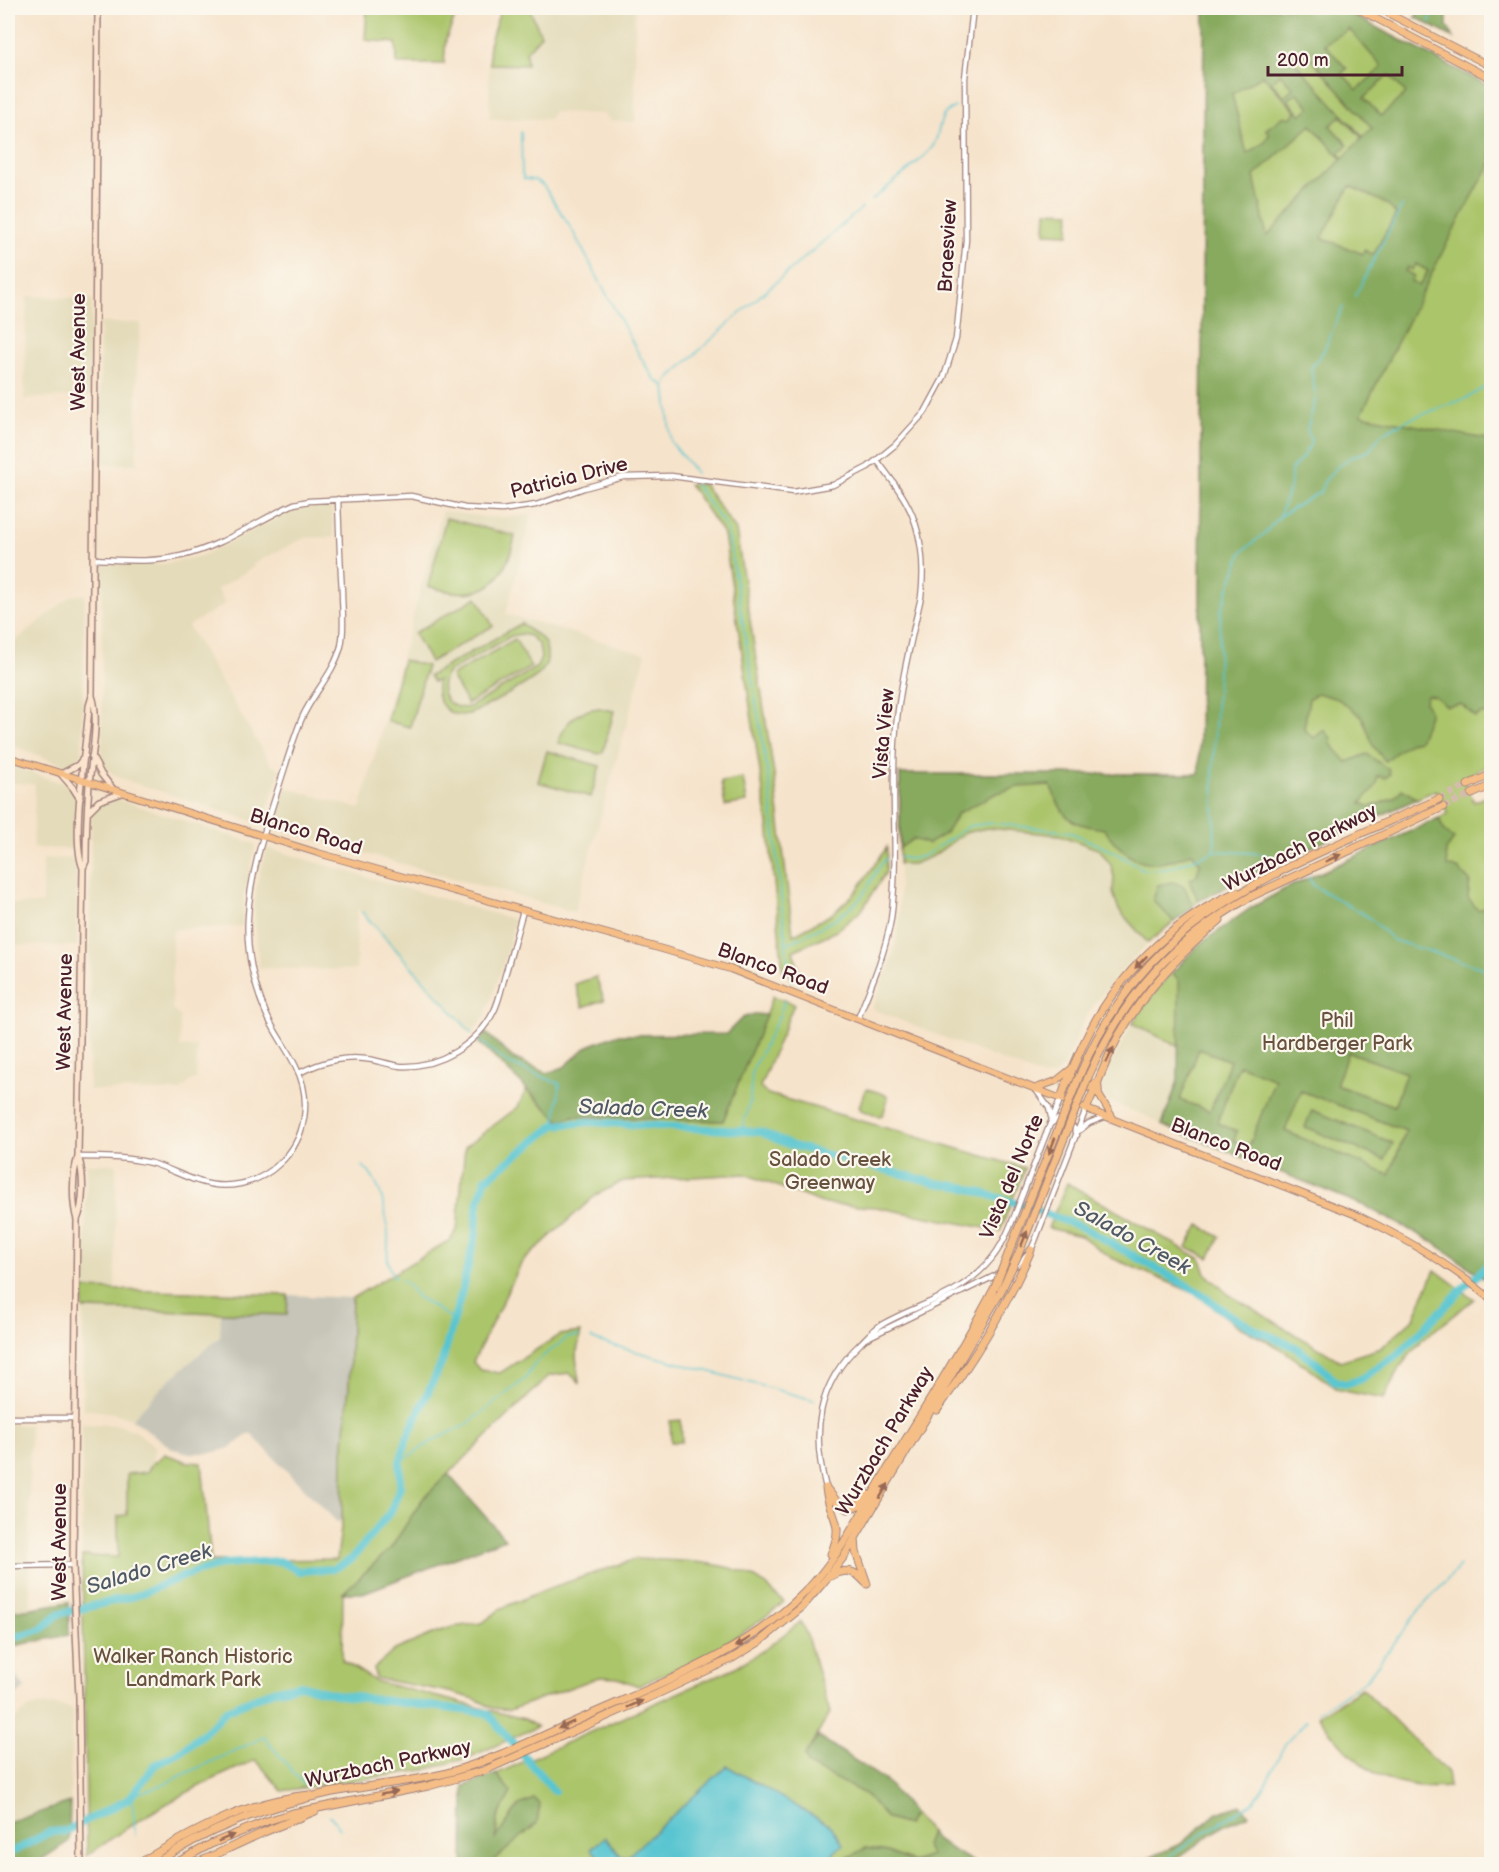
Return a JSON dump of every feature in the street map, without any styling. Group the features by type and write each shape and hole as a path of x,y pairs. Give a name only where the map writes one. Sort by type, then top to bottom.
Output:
{"highway":[{"path":"1468,785 1491,774"},
{"path":"1472,794 1491,785"},
{"name":"Wurzbach Parkway","path":"154,1864 228,1825 288,1804 328,1793 421,1779 498,1755 726,1652 792,1610 825,1569 848,1535 998,1290 1091,1049 1106,1022 1135,981 1168,946 1212,912 1258,883 1439,799"},
{"name":"Wurzbach Parkway","path":"174,1864 211,1844 267,1821 293,1813 452,1781 505,1762 731,1659 759,1642 828,1577 855,1538 912,1443 1018,1255 1089,1075 1109,1033 1141,986 1185,942 1224,911 1443,807"},
{"path":"1060,1098 1103,1009 1127,977 1170,934 1228,896 1258,883"},
{"path":"1086,1109 1118,1038 1148,992 1201,936 1250,897"},
{"path":"1071,1072 1074,1085 1082,1089 1098,1082"},
{"path":"912,1443 954,1386 987,1335 1012,1292 1031,1250"},
{"path":"826,1488 843,1507 848,1509 855,1507 863,1500 902,1439 918,1420"},
{"path":"825,1569 838,1533 837,1521 827,1498 826,1488"},
{"path":"828,1577 847,1570 860,1576 867,1584 856,1552 855,1538"},
{"path":"138,1864 194,1833 246,1810 276,1800 328,1793"},
{"path":"195,1864 264,1832 332,1805"}],"main road":[{"name":"West Avenue","path":"81,1864 73,1565 77,1220 81,1205 81,1167 78,1157 83,868 86,861 87,815 85,754 92,696 98,8"},
{"path":"1356,8 1491,79"},
{"path":"1377,8 1491,67"},
{"name":"West Avenue","path":"83,868 80,861 80,800 92,757 95,703 92,696"},
{"path":"80,800 74,788 61,774 78,765 85,754"},
{"name":"Blanco Road","path":"8,757 263,836 730,969 1359,1216 1432,1256 1462,1275 1489,1297"},
{"path":"87,815 92,806 118,791 99,771 92,757"},
{"path":"1035,1088 1056,1081 1071,1072"},
{"path":"1098,1082 1099,1095 1110,1118"}],"street":[{"name":"Braesview","path":"877,460 911,429 925,411 944,377 956,339 966,240 965,78 973,8"},
{"name":"Patricia Drive","path":"93,559 150,560 182,556 297,503 411,496 465,508 502,510 536,505 599,483 637,476 697,479 779,492 807,491 846,480 877,460"},
{"name":"Vista View","path":"858,1018 882,957 891,918 896,724 921,597 923,576 920,538 908,505 877,460"},
{"path":"78,1157 143,1162 208,1184 225,1186 250,1181 267,1173 291,1151 299,1136 304,1120 305,1103 299,1073 265,1011 251,965 248,902 263,836 302,718 316,691 335,664 341,646 343,621 338,499"},
{"path":"299,1073 322,1063 342,1058 360,1058 400,1066 421,1065 441,1059 460,1049 483,1028 495,1009 523,910"},
{"path":"1035,1088 1049,1108 1051,1122 1058,1119 1069,1122 1077,1135"},
{"name":"Vista del Norte","path":"826,1488 818,1450 818,1425 828,1387 839,1367 870,1333 882,1324 950,1294 963,1286 988,1263 1009,1230 1060,1098"},
{"path":"1031,1250 1086,1109"},
{"path":"1077,1135 1089,1123 1110,1118"},
{"name":"Vista del Norte","path":"865,1339 1017,1266 1031,1250"},
{"path":"8,1418 75,1418"},
{"path":"8,1566 73,1565"}],"shaded area":[{"path":"500,8 635,8 635,122 611,121 604,114 554,112 549,119 490,119 488,46"},
{"path":"27,296 92,299 90,396 24,399"},
{"path":"100,323 141,323 137,366 137,464 100,464"},
{"path":"331,506 334,537 304,538 253,564 254,567 217,589 225,604 188,626 271,765 281,769 262,824 119,778 108,770 102,761 102,564 163,564 201,556 293,511"},
{"path":"442,511 485,517 532,514 506,614 646,654 574,912 274,828 285,787 360,809"},
{"path":"85,594 82,753 77,762 67,766 8,744 8,647 71,596"},
{"path":"8,765 65,784 75,795 76,849 33,848 35,784 8,783"},
{"path":"117,799 256,844 244,895 242,926 177,929 172,934 172,1009 180,1017 180,1047 197,1047 196,1079 190,1081 180,1091 89,1090 91,818 92,811 98,805"},
{"path":"987,828 1060,835 1100,850 1111,865 1114,877 1113,893 1119,910 1148,943 1095,1003 1082,1024 1064,1068 1052,1076 1044,1077 872,1009 892,957 899,926 899,864 913,864 933,856 964,833"},
{"path":"267,848 515,920 504,962 485,1017 470,1034 357,909 356,970 259,968 254,906 258,879"},
{"path":"76,858 77,946 8,945 8,904 42,904 43,859"},
{"path":"1132,1023 1179,1047 1178,1081 1162,1125 1108,1101 1101,1091 1101,1085"},
{"path":"87,1164 116,1164 115,1290 84,1289"},
{"path":"288,1295 352,1298 349,1386 343,1454 342,1520 337,1522 250,1433 230,1448 211,1453 189,1453 173,1449 132,1419 169,1380 220,1337 221,1312 286,1315"},
{"path":"83,1309 221,1312 220,1337 169,1380 132,1419 114,1413 83,1409"},
{"path":"8,1424 30,1425 31,1608 8,1612"},
{"path":"82,1424 120,1425 137,1432 156,1448 152,1464 147,1472 127,1475 127,1516 118,1517 118,1557 82,1556"},
{"path":"8,1666 25,1688 8,1702"},
{"path":"55,1705 72,1708 70,1802 8,1823 8,1724 32,1706"}],"green space":[{"path":"367,8 459,8 446,39 444,64 397,64 396,43 365,40"},
{"path":"501,8 529,8 541,35 526,52 527,65 490,64 489,45"},
{"name":"Phil Hardberger Park","path":"1204,8 1339,8 1491,87 1492,764 1463,778 1474,802 1491,794 1491,1274 1486,1279 1433,1242 1365,1206 1162,1125 1178,1081 1179,1047 1132,1023 1162,983 1197,946 1251,908 1285,889 1448,814 1436,790 1199,901 1148,943 1119,910 1113,893 1114,877 1111,865 1100,850 1060,835 987,828 964,833 933,856 913,864 899,864 900,774 1199,774"},
{"path":"1204,8 1339,8 1491,87 1491,163 1446,245 1361,415 1491,440 1491,718 1483,713 1475,717 1461,704 1447,706 1434,696 1427,695 1425,702 1430,712 1419,741 1409,743 1385,761 1374,747 1362,717 1338,699 1317,693 1309,699 1304,729 1314,738 1324,730 1331,738 1331,744 1347,762 1367,754 1388,769 1390,774 1386,778 1378,776 1376,786 1361,803 1370,807 1394,798 1402,789 1417,799 1199,901 1189,880 1197,875 1200,863 1192,853 1153,864 1133,858 1123,851 1104,829 1082,825 1069,818 1064,813 1050,785 1019,787 997,793 958,813 946,833 928,844 913,839 900,848 900,774 1199,774","holes":["1349,29 1382,67 1357,90 1342,73 1347,69 1324,44","1306,53 1372,128 1363,137 1293,60","1280,74 1293,88 1284,96 1271,82","1263,75 1296,112 1290,118 1284,116 1266,129 1270,133 1264,143 1247,154 1232,94","1389,75 1406,93 1381,116 1364,98","1297,93 1310,107 1301,115 1288,100","1341,116 1362,138 1343,158 1339,153 1348,145 1330,126","1311,125 1342,159 1267,236 1254,176","1350,186 1387,204 1396,214 1373,255 1364,250 1363,254 1322,238","1416,264 1428,271 1419,286 1411,281 1414,276 1405,271 1408,267 1412,270"]},
{"path":"1421,8 1447,8 1447,26 1454,38 1415,17"},
{"path":"1046,211 1070,212 1069,234 1045,233"},
{"path":"689,484 703,484 736,530 775,780 793,935 832,914 856,892 887,847 886,872 862,910 836,931 793,951 801,978 783,971 768,824 724,535"},
{"path":"446,518 515,536 504,569 496,580 486,587 475,592 462,593 428,586"},
{"path":"477,597 493,626 430,662 414,633"},
{"path":"522,623 540,637 546,646 547,661 540,673 505,696 468,714 453,713 443,706 437,694 438,680 433,682 429,676","holes":["521,634 530,636 539,645 541,658 537,667 470,707 455,706 445,698 442,686 448,672 511,636"]},
{"path":"515,639 531,667 467,704 451,676"},
{"path":"403,660 427,666 410,727 387,721"},
{"path":"599,708 614,711 603,752 599,754 558,743 564,729 573,718 585,711"},
{"path":"547,751 600,766 591,797 538,782"},
{"path":"743,778 747,802 725,806 721,782"},
{"path":"1439,818 1444,831 1454,839 1446,850 1447,866 1458,869 1470,881 1468,898 1478,910 1487,907 1491,913 1492,1274 1486,1279 1433,1242 1365,1206 1162,1125 1178,1081 1179,981 1173,973 1197,946 1251,908 1285,889","holes":["1199,1049 1230,1061 1210,1111 1180,1100","1348,1052 1406,1073 1394,1106 1336,1085","1239,1065 1275,1079 1249,1146 1234,1141 1237,1131 1217,1123","1301,1091 1406,1131 1389,1175 1285,1131"]},
{"path":"1172,882 1184,886 1193,907 1174,922 1153,900 1158,885"},
{"path":"596,977 604,1000 583,1007 575,984"},
{"name":"Walker Ranch Historic Landmark Park","path":"773,996 794,1004 760,1087 768,1094 1025,1168 1000,1231 876,1207 825,1204 745,1174 623,1181 596,1195 522,1262 473,1362 480,1370 500,1373 559,1335 581,1332 576,1356 579,1382 569,1373 549,1376 422,1500 391,1548 343,1593 342,1660 375,1681 524,1719 537,1727 468,1758 424,1770 282,1791 256,1760 168,1803 126,1828 87,1856 82,1556 118,1557 118,1516 127,1515 127,1474 147,1472 152,1464 165,1454 188,1462 202,1463 211,1561 337,1559 342,1520 343,1454 349,1386 352,1298 450,1240 457,1230 465,1147 518,1107 526,1090 560,1121 573,1116 723,1121"},
{"path":"754,1014 766,1015 723,1121 573,1116 560,1121 478,1042 486,1033 513,1058 547,1073 564,1067 588,1046 616,1035 726,1034 742,1018"},
{"path":"865,1090 887,1095 883,1115 879,1116 861,1110 859,1107"},
{"path":"1312,1110 1393,1143 1385,1160 1305,1127"},
{"path":"1067,1183 1201,1259 1206,1274 1228,1294 1340,1361 1381,1348 1414,1318 1435,1270 1474,1299 1422,1340 1399,1368 1384,1399 1339,1390 1280,1348 1238,1326 1196,1294 1112,1258 1081,1236 1048,1228"},
{"path":"1199,1225 1220,1237 1209,1258 1187,1247"},
{"path":"84,1289 288,1295 287,1315 83,1309"},
{"path":"681,1420 682,1442 671,1442 670,1421"},
{"path":"448,1474 505,1539 363,1593 343,1593 391,1548 422,1500"},
{"path":"636,1559 685,1561 735,1569 763,1583 784,1602 732,1639 638,1686 618,1678 599,1677 510,1710 493,1708 475,1699 449,1692 375,1678 374,1668 395,1650 452,1627 482,1623 502,1608 547,1589"},
{"path":"69,1602 69,1635 8,1647 8,1612"},
{"path":"800,1622 805,1629 830,1713 805,1756 808,1764 865,1794 888,1819 907,1825 913,1813 930,1832 925,1845 931,1856 913,1862 887,1852 866,1848 846,1859 860,1864 490,1864 537,1823 496,1839 497,1820 511,1792 496,1774 734,1668 764,1650"},
{"path":"1362,1688 1447,1771 1449,1787 1407,1785 1389,1780 1358,1761 1331,1733 1318,1716"},
{"path":"818,1736 886,1781 913,1813 907,1825 888,1819 865,1794 808,1765 805,1756"},
{"path":"496,1774 511,1792 497,1820 496,1838 519,1805 534,1799 540,1805 537,1823 490,1864 463,1864 464,1786"},
{"path":"70,1802 69,1841 35,1864 8,1864 8,1823"},
{"path":"1241,1805 1249,1815 1223,1826 1169,1864 1108,1864 1147,1859 1182,1843 1217,1813"},
{"path":"930,1832 937,1841 975,1863 1061,1864 860,1864 845,1859 866,1848 887,1852 913,1862 931,1856 925,1845"}],"water":[{"path":"727,1766 831,1826 843,1844 833,1854 838,1863 849,1860 860,1864 828,1864 823,1859 815,1864 774,1864 757,1859 753,1864 607,1864 591,1849 605,1837 621,1856 627,1857"}],"waterway":[{"path":"1429,22 1437,8"},
{"path":"872,200 928,152 936,140 942,118 955,107"},
{"path":"521,132 524,179 535,180 543,185 571,228 641,358 655,380 665,386"},
{"path":"1355,296 1402,206"},
{"path":"696,473 671,442 665,386 669,378 862,208"},
{"path":"1280,516 1289,487 1291,470 1310,445 1311,440 1307,430 1316,398 1311,368 1324,350 1343,307"},
{"path":"1215,851 1213,771 1221,610 1242,552 1265,533 1280,516 1320,492 1324,482 1336,468 1351,457 1369,451 1380,435 1405,421 1467,398 1492,383"},
{"path":"695,484 726,527 729,540 770,786 787,956 792,981"},
{"path":"899,857 910,859 924,856 969,826 992,823 1070,832 1116,853 1144,870 1167,869 1215,851 1266,855 1281,863"},
{"path":"786,944 817,929 850,908 864,893 887,858"},
{"path":"1308,877 1314,886 1370,918 1393,940 1492,971"},
{"path":"362,912 472,1033"},
{"path":"742,1129 750,1101 752,1071 784,1001"},
{"path":"479,1040 508,1063 560,1084 555,1125"},
{"name":"Salado Creek","path":"8,1639 42,1629 58,1614 135,1596 192,1573 225,1564 280,1561 299,1571 333,1569 351,1560 391,1511 400,1487 400,1462 407,1438 442,1362 460,1298 476,1233 477,1208 485,1180 555,1125 589,1122 761,1132 790,1145 936,1183 963,1187 1022,1205 1084,1228 1200,1293 1228,1314 1256,1330 1295,1347 1335,1381 1345,1384 1359,1380 1400,1353 1488,1265"},
{"path":"363,1166 374,1180 382,1197 388,1232 389,1268 396,1278"},
{"path":"401,1280 416,1296 454,1320"},
{"path":"400,1462 434,1440 466,1425 525,1379 537,1361 567,1338 579,1336"},
{"path":"591,1338 814,1400"},
{"path":"1318,1712 1366,1680 1420,1609 1460,1566"},
{"path":"8,1854 50,1832 66,1831 129,1799 155,1765 180,1752 203,1734 227,1710 272,1691 301,1685 338,1695 487,1713 554,1791"},
{"path":"1152,1864 1162,1861 1254,1802 1285,1744 1307,1720"},
{"path":"133,1795 157,1787 264,1737 304,1785"},
{"path":"129,1799 133,1805 135,1835"},
{"path":"330,1815 340,1829"}],"tunnel":[{"path":"1439,799 1468,785"},
{"path":"1443,807 1472,794"}],"park label":[{"name":"Salado Creek Greenway","path":"830,1172"}]}
